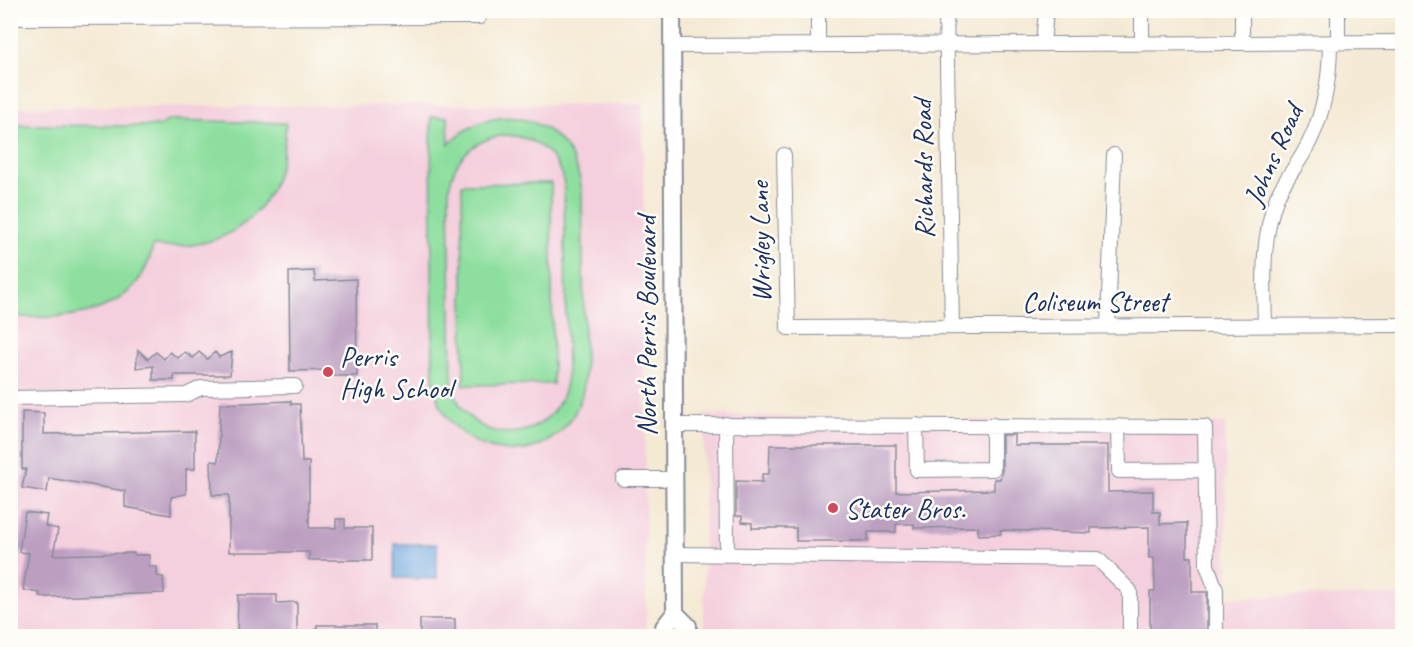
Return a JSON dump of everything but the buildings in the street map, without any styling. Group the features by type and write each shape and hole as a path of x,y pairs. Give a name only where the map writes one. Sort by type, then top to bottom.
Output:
{"main road":[{"name":"North Perris Boulevard","path":"672,10 675,614"},
{"path":"664,636 664,627 675,614 688,627 688,636"}],"street":[{"path":"818,10 818,45"},
{"name":"Richards Road","path":"946,10 951,327"},
{"path":"1043,44 1046,10"},
{"path":"1142,10 1142,44"},
{"path":"1242,10 1242,43"},
{"name":"Johns Road","path":"1265,325 1264,272 1269,225 1278,196 1316,131 1326,90 1338,10"},
{"path":"10,18 113,14 479,14"},
{"path":"672,46 1402,42"},
{"name":"Wrigley Lane","path":"784,155 788,328"},
{"path":"1108,326 1114,155"},
{"name":"Coliseum Street","path":"788,328 1402,325"},
{"path":"10,398 186,395 201,388 295,386"},
{"path":"726,424 727,555"},
{"path":"674,425 1205,427 1207,565 1216,590 1216,636"},
{"path":"916,425 917,470 993,469 993,425"},
{"path":"1118,426 1119,471 1206,470"},
{"path":"623,479 674,480"},
{"path":"675,554 1098,560 1130,591 1130,636"}],"shaded area":[{"name":"Perris High School","path":"643,104 646,636 11,636 10,107"},
{"path":"704,415 1225,424 1227,597 1402,595 1402,636 704,636"}],"green space":[{"path":"431,117 448,117 449,144 469,128 490,120 512,118 532,122 550,132 565,147 576,167 582,192 585,365 580,401 565,426 545,443 522,450 498,450 475,441 455,426 440,404 433,376","holes":["517,136 536,143 544,149 556,164 564,183 567,375 561,399 549,416 532,428 514,432 494,431 476,423 462,407 452,385 449,193 454,170 466,153 484,141 495,137"]},
{"path":"169,120 286,123 283,152 276,178 265,200 250,218 231,232 209,241 183,246 153,246 145,269 133,287 117,300 99,309 56,317 11,316 11,125 160,126"},
{"path":"551,183 553,384 464,385 462,184"}],"water":[{"path":"395,544 437,544 437,579 395,578"}],"place":[{"name":"Perris High School","path":"328,372"},
{"name":"Stater Bros.","path":"833,508"}]}
